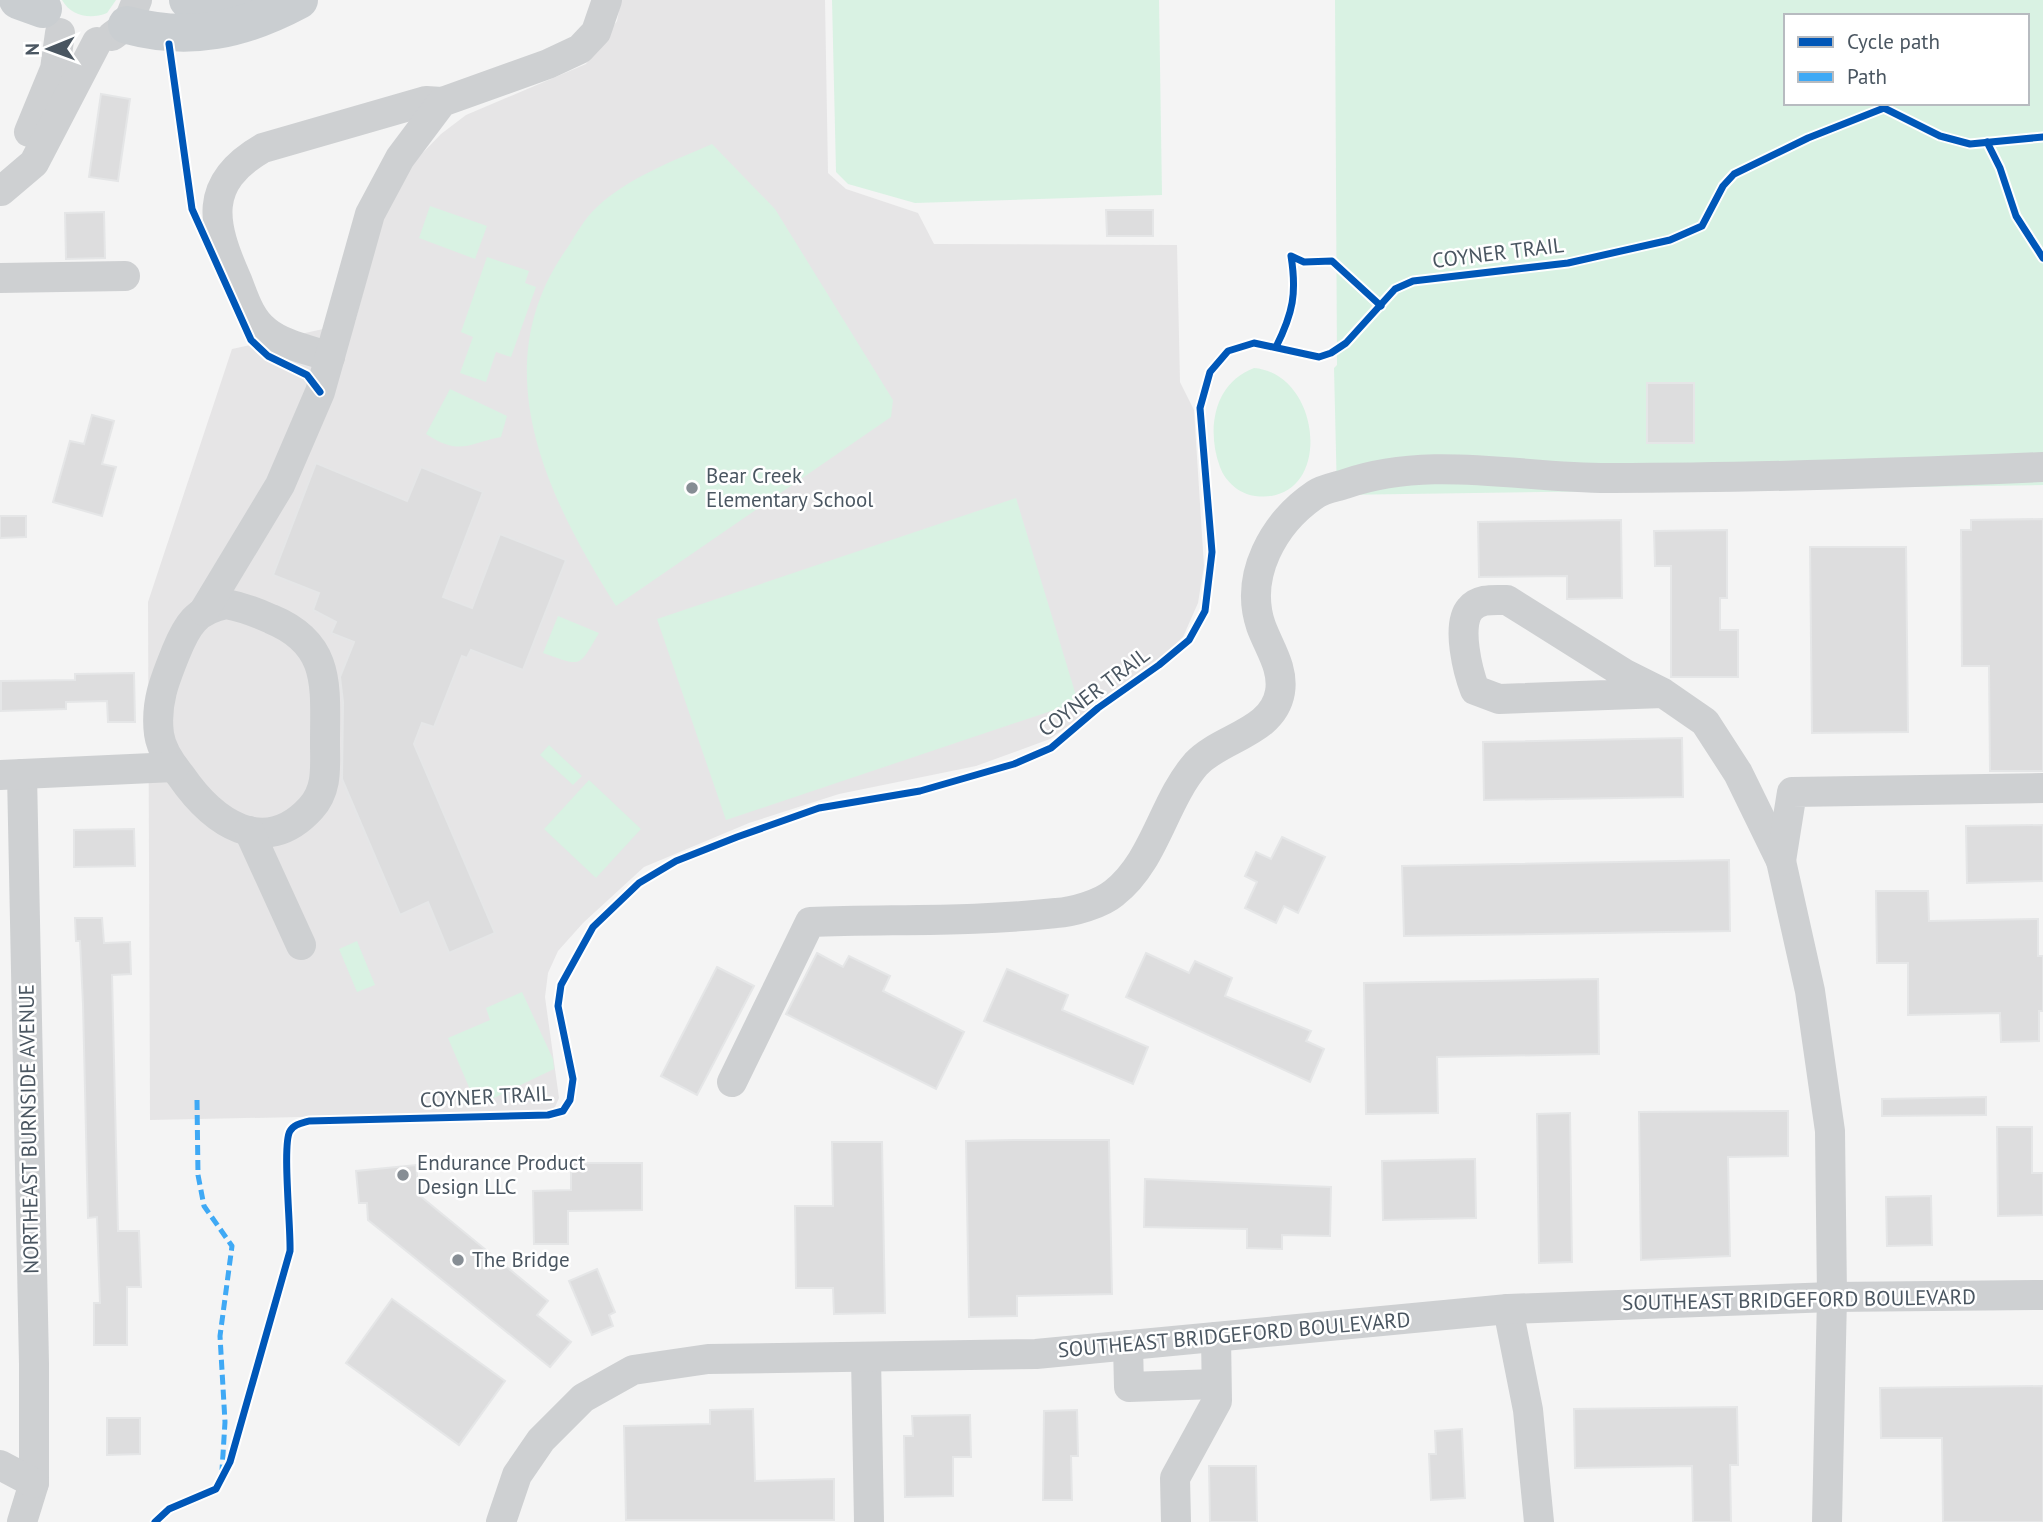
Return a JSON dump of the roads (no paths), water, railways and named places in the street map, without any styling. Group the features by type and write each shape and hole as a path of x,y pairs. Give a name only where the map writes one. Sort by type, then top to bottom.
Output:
{"main road":[{"path":"188,0 216,5 259,0"},
{"path":"120,22 170,31 234,29 271,15 299,0"}],"street":[{"path":"330,357 279,339 258,323 220,244 216,221 218,198 235,168 263,148 426,101 442,102 548,64 580,49 596,32 607,0"},
{"path":"40,10 71,39 120,22"},
{"path":"0,191 38,116 55,69 40,10"},
{"path":"0,191 33,163 120,22"},
{"path":"204,611 226,604 242,607 286,625 301,635 321,665 325,684 325,783 316,802 302,817 285,828 264,833 248,831 225,823 209,810 174,766 160,737 158,710 161,688 185,629 204,611 280,485 320,392 370,215 400,158 442,102"},
{"path":"0,278 125,276"},
{"path":"732,1082 810,922 1060,913 1112,895 1136,870 1192,769 1210,749 1252,729 1277,707 1281,687 1279,666 1260,624 1255,593 1257,572 1279,530 1317,494 1364,477 1417,468 1608,478 2043,467"},
{"path":"1663,693 1499,699 1475,691 1466,668 1464,620 1471,607 1485,600 1507,600 1614,667 1663,693 1705,722 1738,773 1781,861 1810,991 1830,1131 1832,1297 1828,1522"},
{"path":"11,774 174,766"},
{"name":"NORTHEAST BURNSIDE AVENUE","path":"11,774 34,1483 22,1522"},
{"path":"1781,861 1791,792 2043,788"},
{"path":"248,831 301,945"},
{"name":"SOUTHEAST BRIDGEFORD BOULEVARD","path":"501,1522 517,1475 541,1440 583,1398 633,1370 708,1359 1036,1353 1508,1309 1832,1297 2043,1295"},
{"path":"1508,1309 1528,1410 1539,1522"},
{"path":"1176,1522 1175,1478 1217,1401 1216,1336"},
{"path":"1128,1345 1129,1387 1216,1384"},
{"path":"866,1357 869,1522"},
{"path":"0,1465 34,1483"}],"place":[{"name":"Bear Creek Elementary School","path":"692,488"},
{"name":"Endurance Product Design LLC","path":"403,1175"},
{"name":"The Bridge","path":"458,1260"}]}
